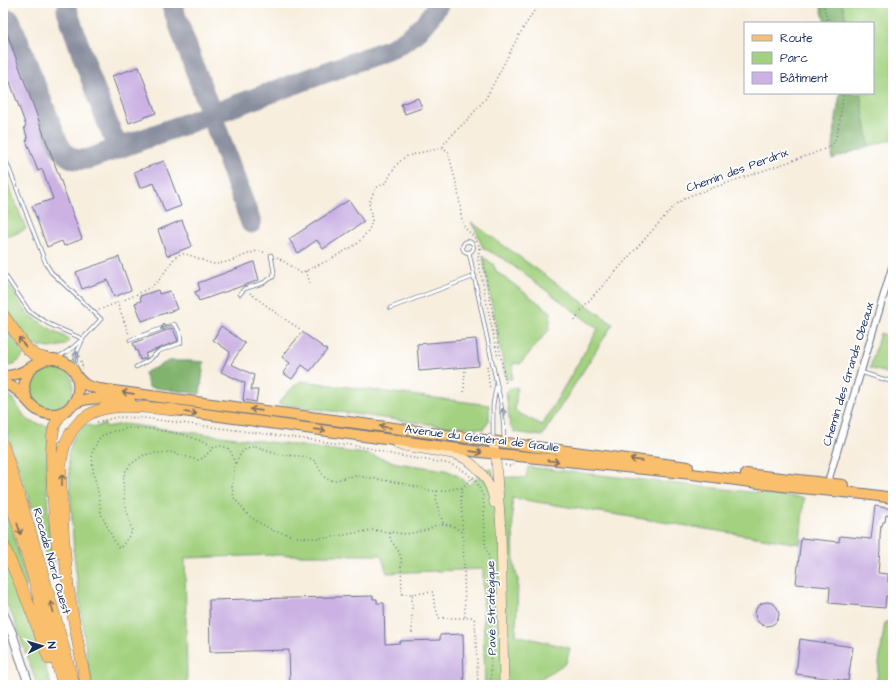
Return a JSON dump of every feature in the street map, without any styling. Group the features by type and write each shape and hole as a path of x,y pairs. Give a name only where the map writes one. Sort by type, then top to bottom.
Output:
{"highway":[{"path":"3,315 28,350 36,356 51,359"},
{"path":"86,685 66,571 61,477 62,458 66,442 75,427 86,416 103,409 123,406 175,410"},
{"path":"67,409 59,417 54,426 52,457 56,532 61,574 86,685"},
{"name":"Rocade Nord Ouest","path":"3,445 26,514 74,685"},
{"name":"Rocade Nord Ouest","path":"3,478 27,555 63,685"},
{"path":"3,544 29,604 59,685"}],"main road":[{"path":"3,376 20,373 40,362 51,359 59,360 73,370 79,385 76,398 67,409 53,414 43,413 34,408 17,389 3,384"},
{"path":"27,401 24,392 24,385 26,375 32,367"},
{"name":"Avenue du Général de Gaulle","path":"76,375 80,381 87,386 99,389 702,469 893,498"},
{"name":"Avenue du Général de Gaulle","path":"67,409 79,401 96,399 113,400 499,455 692,474 780,486 826,487 893,492"},
{"path":"380,438 404,446 458,456 467,460 476,468 482,474 493,494 501,554"},
{"name":"Pavé Stratégique","path":"493,441 499,455 504,685"},
{"path":"499,455 504,443"}],"street":[{"name":"Chemin des Grands Obeaux","path":"826,487 893,264"},
{"path":"3,613 12,633 30,685"}],"lane":[{"path":"3,154 46,264 51,272 101,319 82,339 66,352 51,359"},
{"path":"469,252 503,414 504,443"},
{"path":"240,294 244,289 263,283 273,277 274,272 271,255"},
{"path":"3,272 28,311 49,324 82,339"},
{"path":"390,308 475,276"},
{"path":"130,340 174,324 177,327 181,337 181,343 159,351 149,360 136,367"},
{"path":"76,375 74,365 76,354 82,339"},
{"path":"860,372 893,382"},
{"path":"493,441 493,405 496,386"}],"path":[{"path":"443,148 445,142 486,98 519,35 539,3"},
{"path":"823,3 828,22"},
{"name":"Chemin des Perdrix","path":"575,321 582,309 592,297 675,205 695,193 812,154 833,144 837,135 843,94"},
{"path":"95,313 98,310 146,289 156,283 172,262 179,255 184,254 215,264 226,262 257,251 265,252 278,257 301,273 306,272 357,244 369,230 372,221 369,203 372,196 376,188 387,182 398,163 405,157 443,148 448,151 465,228 478,243 506,385"},
{"path":"478,243 478,260 498,361"},
{"path":"306,272 310,283"},
{"path":"244,289 300,329"},
{"path":"117,302 130,340"},
{"path":"464,392 465,367"},
{"path":"86,416 93,422 118,417 143,418 369,448 445,463 466,472 479,486 483,496 485,544 489,557 491,685"},
{"path":"214,448 201,440 182,434 152,429 128,428 101,436 92,453 92,471 98,491 101,514 116,546 119,548 121,547 132,532 124,497 124,472 131,464 144,455 170,452 198,460 203,458 214,448 220,446 228,448 232,454 235,464"},
{"path":"463,486 442,491 432,491 401,482 358,476 329,480 324,477 315,461 309,458 283,454 255,446 247,448 241,453 235,464 232,488 234,498 249,516 274,531 298,537 328,538 372,530 406,534 427,530 436,525 444,524 453,526 463,533"},
{"path":"465,618 461,496 463,486 472,478"},
{"path":"437,491 436,501 444,524"},
{"path":"390,533 390,539 399,552 401,558 402,594 433,592 434,604 439,618 472,617 475,620 478,685"},
{"path":"412,594 412,634"}],"green space":[{"path":"820,3 842,3 847,22 825,22"},
{"path":"842,3 893,3 893,139 869,146 860,94 874,94 874,22 847,22"},
{"path":"840,94 860,94 869,146 832,159"},
{"path":"3,171 26,229 10,236 3,236"},
{"path":"471,222 613,324 542,436 514,432 510,425 506,393 510,388 517,387 515,411 542,425 598,329 504,259 483,248"},
{"path":"483,257 493,264 497,272 551,312 549,330 520,364 513,363 512,379 506,379"},
{"path":"3,276 27,313 65,337 69,341 65,345 49,348 32,346 3,304"},
{"path":"3,323 24,354 15,363 10,366 3,367"},
{"path":"880,333 893,337 893,373 890,374 870,368"},
{"path":"169,361 204,362 200,394 149,387 144,373"},
{"path":"51,364 63,368 69,374 73,386 69,398 63,404 51,408 39,404 33,398 29,386 33,374 39,368"},
{"path":"301,381 489,405 489,420 484,429 456,426 451,427 279,404 279,402 293,387"},
{"path":"3,391 11,397 26,418 37,424 49,426 47,491 49,527 55,575 52,576 35,516 3,421"},
{"path":"85,424 95,427 105,424 106,427 123,424 366,454 397,463 445,470 458,476 469,485 486,470 492,469 494,478 526,478 528,467 804,498 800,544 512,498 514,565 518,580 516,635 570,648 566,663 532,685 485,685 483,569 387,573 381,555 276,555 185,558 187,685 92,685 88,667 74,555 68,454 74,436"},
{"path":"3,500 28,586 25,587 3,534"},
{"path":"3,555 34,631 51,685 37,685 13,617 3,597"},
{"path":"893,621 893,685 876,685 885,622"}],"building":[{"path":"4,25 82,239 64,246 62,241 47,247 32,206 53,199 42,169 38,171 26,140 28,140 24,127 26,126 10,82 3,84"},
{"path":"139,67 156,113 129,123 112,76"},
{"path":"418,98 422,108 405,114 401,104"},
{"path":"164,161 181,206 165,212 154,183 140,188 134,172"},
{"path":"349,200 364,222 323,249 317,240 298,253 289,239"},
{"path":"182,220 192,246 167,256 158,230"},
{"path":"119,257 131,290 114,297 108,280 82,289 76,272"},
{"path":"254,262 259,280 199,301 195,292 200,290 198,283"},
{"path":"158,290 159,294 170,291 177,309 142,321 135,303 141,301 140,296"},
{"path":"221,326 245,343 231,364 254,375 251,390 258,390 256,402 243,400 245,383 221,372 230,352 213,340"},
{"path":"173,328 178,341 145,354 147,358 140,360 133,343"},
{"path":"302,332 327,350 310,371 302,365 292,379 283,373 290,363 282,357"},
{"path":"476,339 479,366 419,371 417,344"},
{"path":"875,506 893,509 893,516 886,515 885,522 883,522 881,526 880,535 878,573 888,574 888,582 893,582 892,597 886,596 885,608 829,603 830,587 796,584 801,538 839,542 840,536 871,539"},
{"path":"373,596 373,599 377,599 377,603 384,603 385,644 400,643 400,641 440,640 440,635 463,634 464,685 290,685 289,650 210,652 209,600"},
{"path":"767,602 772,603 778,609 778,619 772,625 767,626 762,625 756,619 755,614 756,609 762,603"},
{"path":"800,639 853,647 848,681 796,674"}],"taxiway":[{"path":"171,3 251,223"},
{"path":"10,20 58,143 65,154 79,160 97,156 393,48 408,39 419,29 439,3"},
{"path":"67,10 90,77 116,144 125,146 131,143"}]}
